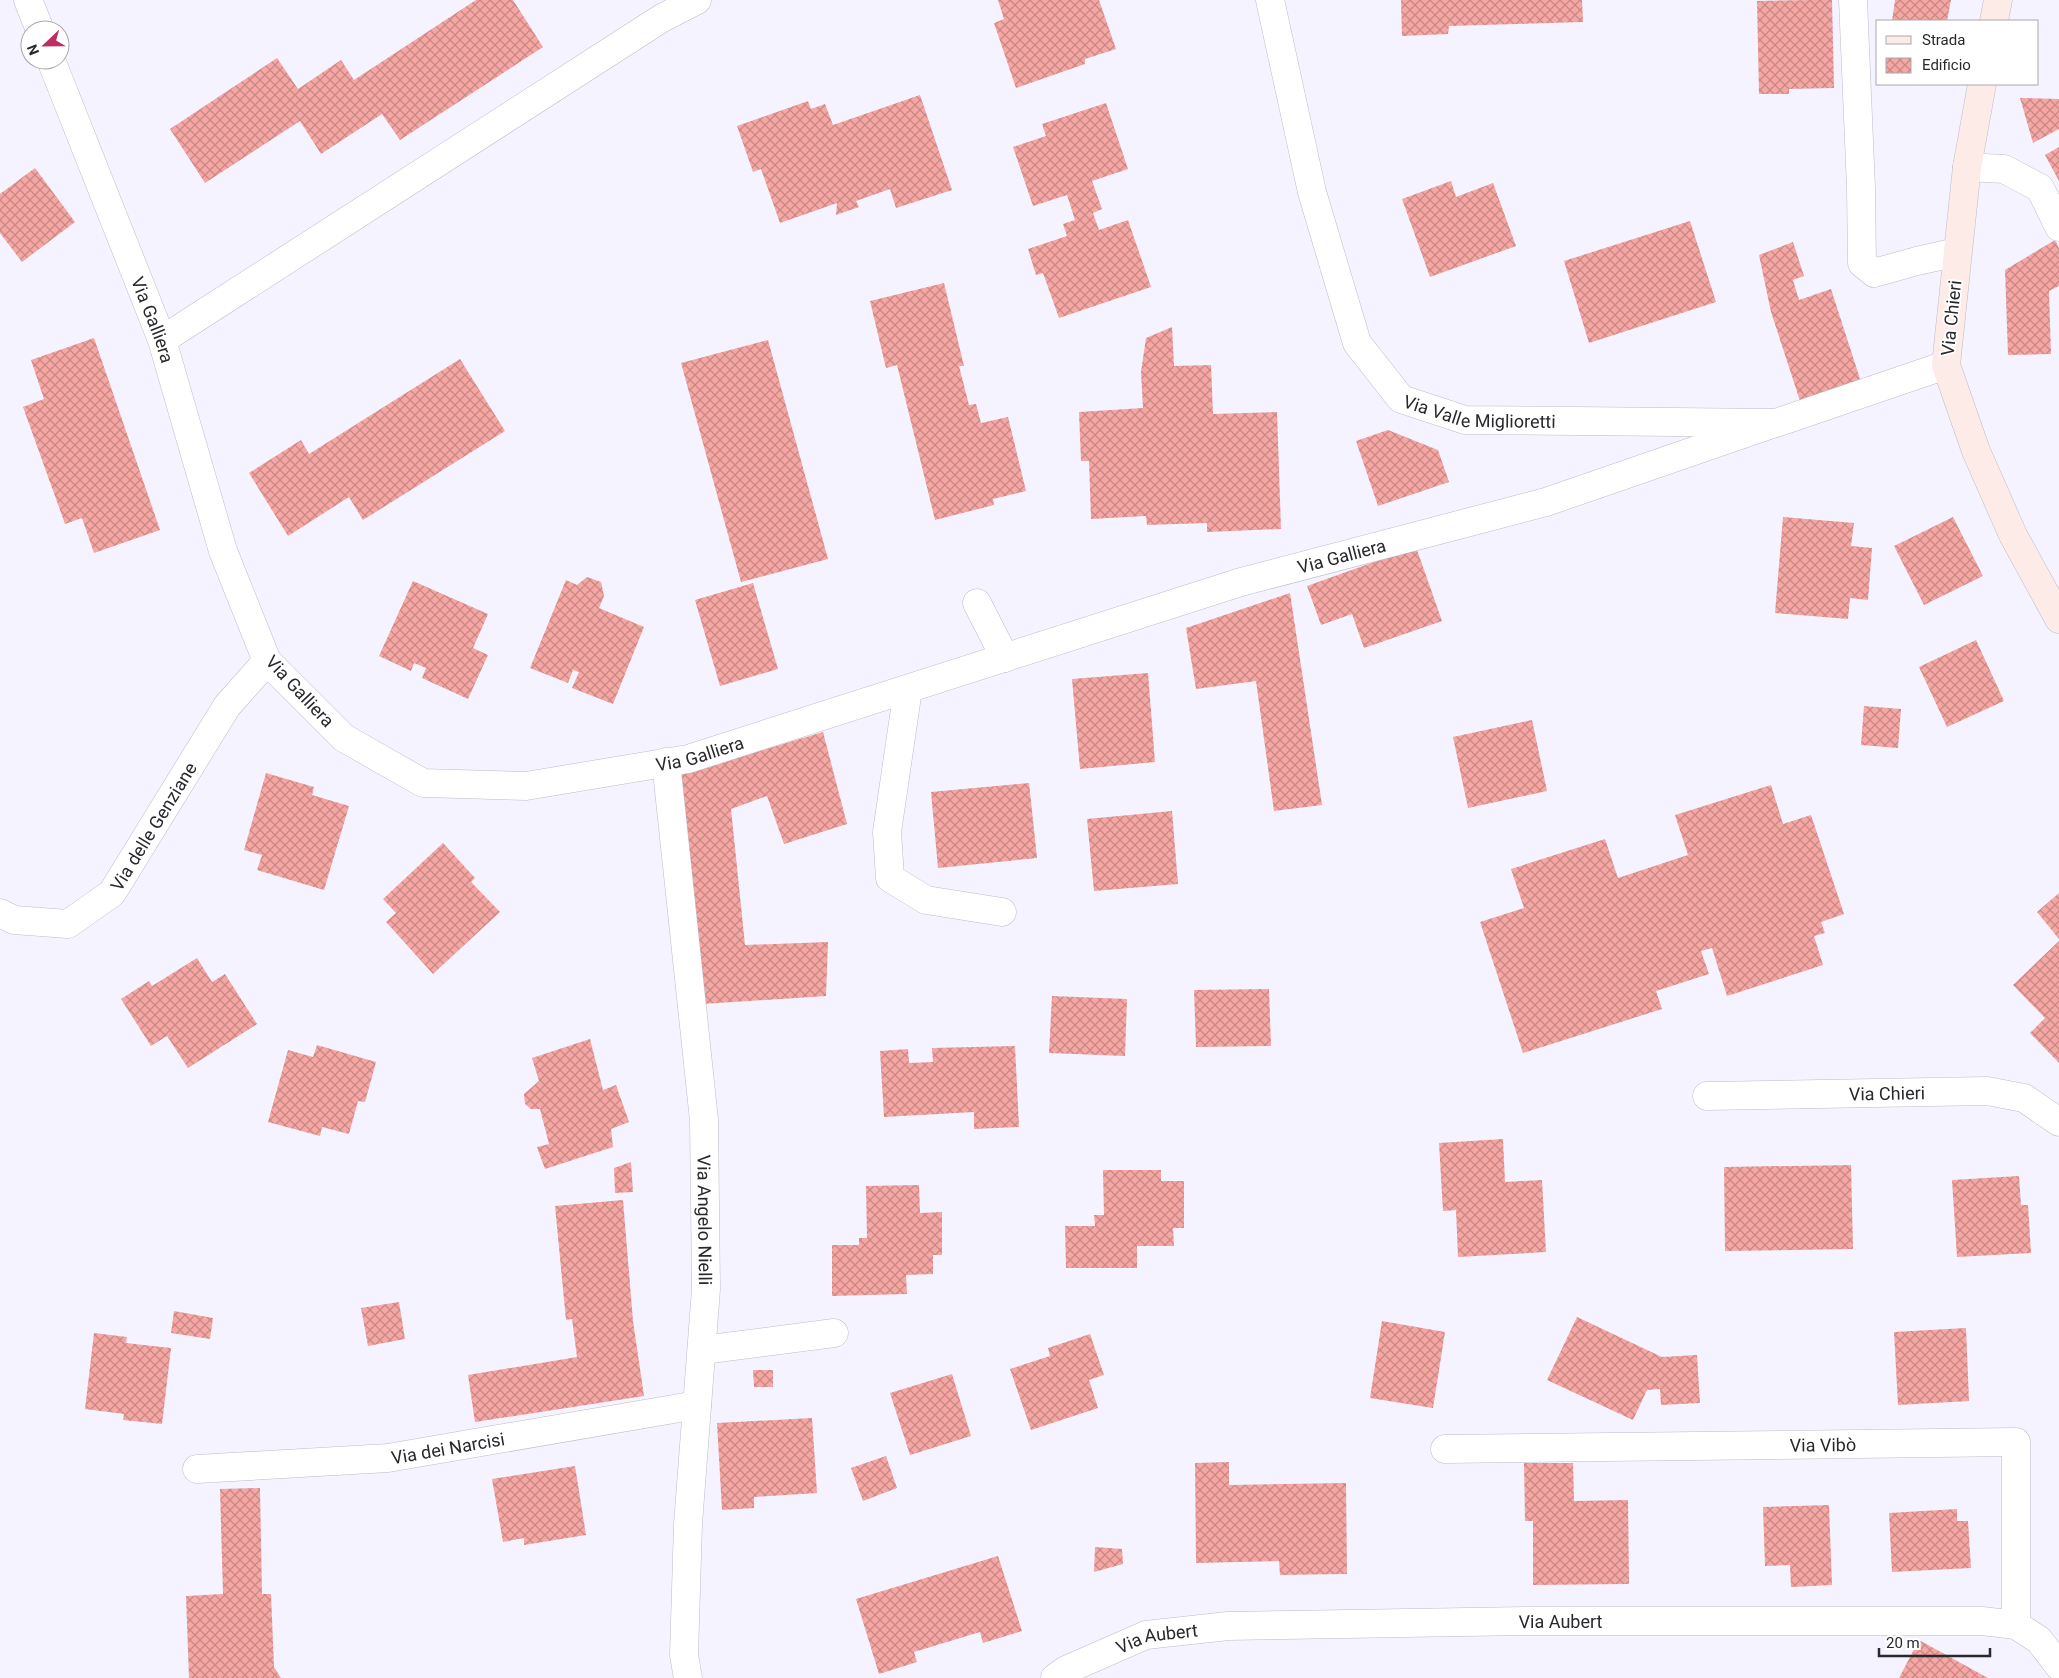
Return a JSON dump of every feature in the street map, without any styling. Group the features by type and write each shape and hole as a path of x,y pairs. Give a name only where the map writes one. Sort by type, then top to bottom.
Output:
{"main road":[{"path":"1994,20 1998,0"},
{"name":"Via Chieri","path":"1982,85 1967,167 1946,365 1976,451 2013,535 2059,620"}],"street":[{"path":"28,0 36,20"},
{"path":"162,340 662,18 697,0"},
{"name":"Via Valle Miglioretti","path":"1270,0 1312,192 1356,343 1401,399 1465,420 1776,423 1946,365"},
{"path":"1853,0 1861,188 1862,263 1874,273 1958,252"},
{"name":"Via Galliera","path":"55,70 162,340 223,551 267,661 344,738 423,783 526,786 688,759 1241,582 1546,502 1776,423"},
{"path":"1967,167 2004,169 2040,188 2059,227"},
{"path":"978,603 1005,658"},
{"name":"Via delle Genziane","path":"0,913 14,920 68,924 112,893 227,706 267,661"},
{"path":"908,689 887,832 890,878 926,900 1002,912"},
{"name":"Via Angelo Nielli","path":"666,762 704,1120 706,1289 688,1524 684,1655 688,1678"},
{"name":"Via Chieri","path":"1707,1096 1987,1091 2024,1098 2059,1122"},
{"path":"702,1350 834,1333"},
{"name":"Via dei Narcisi","path":"196,1469 388,1458 697,1405"},
{"name":"Via Vibò","path":"1445,1449 2016,1442 2016,1625"},
{"name":"Via Aubert","path":"1055,1678 1066,1670 1146,1635 1228,1626 1530,1621 1982,1621 2016,1625 2039,1640 2059,1666"}],"building":[{"path":"476,0 513,0 543,47 400,140 382,114 321,154 300,121 205,183 170,129 277,58 298,89 341,60 354,80"},
{"path":"998,0 1099,0 1116,49 1085,59 1085,64 1016,88 994,23 1004,19"},
{"path":"1401,0 1582,0 1583,22 1449,26 1448,34 1402,36"},
{"path":"1832,0 1834,88 1789,89 1789,94 1759,94 1757,1"},
{"path":"1895,0 1951,0 1947,20 1892,20"},
{"path":"920,95 952,190 896,208 890,189 856,201 859,207 836,215 837,203 780,223 761,169 753,172 737,126 808,101 811,109 825,104 833,125"},
{"path":"2020,98 2059,99 2059,129 2033,143"},
{"path":"1106,103 1128,169 1092,181 1102,209 1093,213 1099,230 1128,220 1151,287 1059,318 1043,273 1036,275 1028,249 1067,236 1063,224 1075,220 1067,195 1033,206 1013,147 1046,136 1042,124"},
{"path":"2059,147 2059,181 2045,155"},
{"path":"35,168 75,222 22,262 0,233 0,194"},
{"path":"1451,181 1456,197 1493,183 1516,246 1430,277 1402,199"},
{"path":"1690,221 1716,302 1589,343 1564,261"},
{"path":"2055,240 2059,248 2059,286 2049,291 2051,354 2008,355 2005,270"},
{"path":"1793,242 1804,276 1793,280 1799,300 1831,289 1862,385 1801,404 1771,312 1759,255"},
{"path":"944,283 964,366 959,366 969,405 976,404 981,423 1008,417 1026,491 993,499 994,505 935,520 897,365 886,368 870,301"},
{"path":"1172,327 1174,366 1211,365 1213,414 1277,412 1281,529 1207,532 1207,523 1147,525 1146,516 1091,519 1089,461 1081,461 1079,412 1143,408 1141,372 1146,338"},
{"path":"94,338 160,530 94,553 82,518 65,524 23,407 44,399 31,360"},
{"path":"768,340 828,559 741,582 681,363"},
{"path":"460,359 505,431 363,520 349,497 288,536 249,473 301,440 309,454"},
{"path":"1388,430 1438,450 1449,482 1378,506 1356,441"},
{"path":"1783,517 1854,523 1851,546 1872,548 1868,600 1850,598 1848,619 1775,613"},
{"path":"1953,517 1983,576 1924,605 1894,546"},
{"path":"1416,547 1442,621 1364,648 1352,614 1321,625 1307,586"},
{"path":"587,577 601,582 604,596 599,608 644,627 613,704 572,688 579,672 573,670 568,683 530,668 566,580 577,585"},
{"path":"413,581 488,614 473,648 488,655 468,699 422,678 426,668 414,663 411,671 379,656"},
{"path":"753,583 778,669 720,686 695,600"},
{"path":"1290,593 1322,805 1274,811 1256,681 1196,689 1186,628"},
{"path":"1976,640 2004,701 1947,727 1919,667"},
{"path":"1148,673 1155,762 1080,769 1072,679"},
{"path":"1864,706 1901,709 1898,748 1861,745"},
{"path":"1532,720 1547,791 1468,808 1453,737"},
{"path":"823,732 847,824 784,844 767,796 731,809 745,945 828,942 826,996 702,1004 680,775"},
{"path":"266,773 314,787 312,795 349,806 324,890 257,870 262,855 244,850"},
{"path":"1029,783 1037,858 938,868 931,792"},
{"path":"1771,785 1783,824 1811,815 1844,914 1821,922 1825,933 1814,936 1823,965 1727,996 1712,948 1701,951 1709,974 1656,991 1662,1009 1523,1053 1480,922 1524,908 1511,869 1605,839 1618,878 1688,855 1675,815"},
{"path":"1172,811 1178,884 1094,891 1087,819"},
{"path":"443,843 475,878 471,882 500,912 433,974 386,922 396,913 383,899"},
{"path":"2059,893 2059,939 2037,912"},
{"path":"2059,941 2059,1063 2030,1033 2045,1018 2013,985"},
{"path":"197,958 212,982 225,974 257,1024 188,1068 167,1036 151,1046 121,999 149,981 152,986"},
{"path":"1269,989 1271,1046 1196,1047 1194,990"},
{"path":"1052,996 1127,999 1125,1056 1049,1053"},
{"path":"590,1039 603,1090 616,1085 629,1122 611,1129 613,1147 545,1169 537,1147 549,1144 540,1109 531,1109 525,1104 524,1094 539,1081 532,1058"},
{"path":"317,1045 376,1062 365,1102 358,1101 349,1134 322,1127 320,1136 268,1122 288,1050 313,1057"},
{"path":"1015,1046 1019,1127 974,1129 974,1112 884,1117 880,1051 908,1049 909,1063 933,1062 932,1048"},
{"path":"1503,1139 1505,1182 1542,1180 1546,1252 1458,1257 1456,1210 1443,1211 1439,1143"},
{"path":"631,1162 633,1192 615,1193 614,1168"},
{"path":"1851,1165 1853,1249 1725,1251 1724,1167"},
{"path":"1103,1170 1161,1170 1161,1181 1184,1181 1184,1228 1173,1228 1174,1246 1137,1246 1137,1268 1066,1268 1065,1226 1095,1226 1094,1215 1104,1215"},
{"path":"2019,1176 2021,1205 2028,1205 2031,1253 1957,1257 1952,1180"},
{"path":"919,1185 920,1213 942,1212 942,1255 933,1255 933,1274 906,1275 907,1294 832,1296 832,1245 859,1245 859,1238 867,1238 866,1186"},
{"path":"623,1200 633,1321 644,1396 475,1422 468,1375 577,1357 572,1319 566,1320 555,1206"},
{"path":"399,1302 405,1339 368,1346 361,1308"},
{"path":"174,1311 213,1318 210,1339 171,1333"},
{"path":"1577,1317 1662,1357 1697,1355 1700,1403 1661,1405 1660,1389 1647,1390 1633,1420 1547,1380"},
{"path":"1382,1321 1445,1332 1433,1408 1370,1398"},
{"path":"1966,1328 1969,1401 1898,1405 1894,1332"},
{"path":"94,1333 127,1337 126,1343 171,1348 162,1424 123,1420 124,1414 85,1409"},
{"path":"1090,1334 1104,1375 1089,1380 1098,1408 1031,1430 1010,1369 1050,1356 1048,1348"},
{"path":"753,1370 773,1370 773,1387 754,1387"},
{"path":"952,1374 971,1436 910,1455 890,1393"},
{"path":"812,1418 817,1493 754,1497 754,1508 722,1510 717,1423"},
{"path":"886,1456 897,1488 863,1501 851,1468"},
{"path":"1229,1462 1229,1485 1346,1483 1347,1574 1280,1575 1279,1561 1196,1563 1195,1463"},
{"path":"1524,1463 1573,1463 1574,1501 1628,1500 1629,1584 1533,1585 1533,1521 1525,1521"},
{"path":"575,1466 586,1535 524,1545 524,1538 503,1542 492,1479"},
{"path":"260,1488 262,1594 271,1594 274,1667 281,1678 189,1678 186,1596 223,1594 220,1489"},
{"path":"1829,1505 1832,1585 1791,1587 1790,1565 1765,1566 1763,1507"},
{"path":"1957,1509 1957,1521 1968,1521 1971,1568 1892,1572 1889,1513"},
{"path":"1095,1547 1122,1549 1123,1564 1094,1572"},
{"path":"998,1556 1022,1631 983,1643 980,1632 914,1652 917,1662 879,1674 856,1599"},
{"path":"1919,1640 1988,1678 1899,1678"}]}
